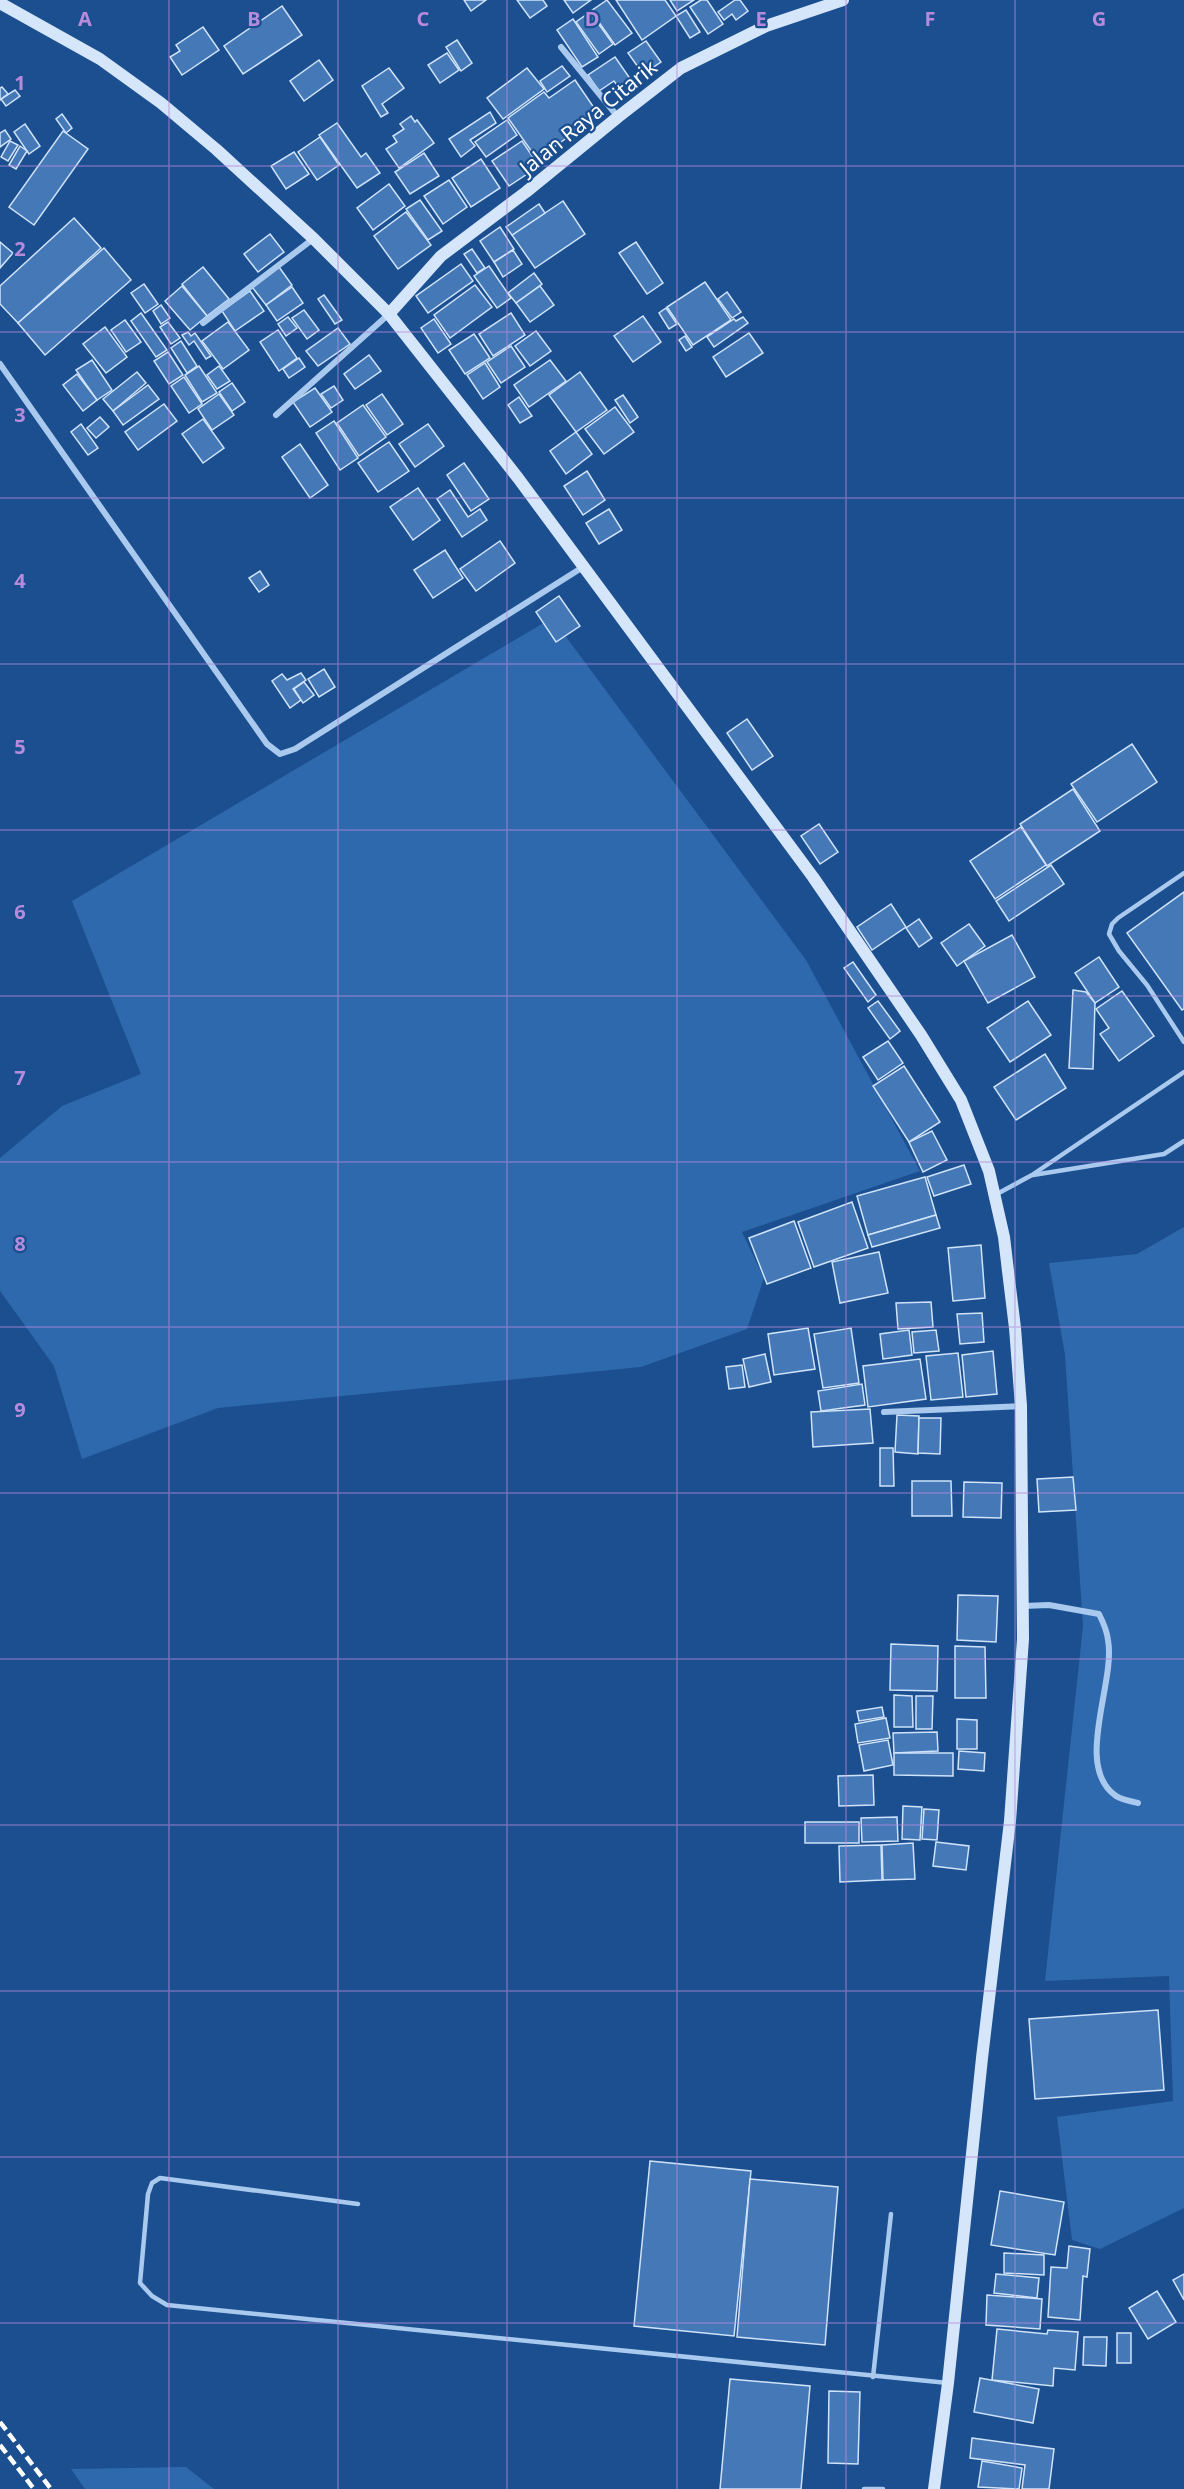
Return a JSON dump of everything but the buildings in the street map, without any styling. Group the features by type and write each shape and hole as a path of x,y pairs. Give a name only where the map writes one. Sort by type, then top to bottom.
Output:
{"street":[{"name":"Jalan Raya Citarik","path":"389,314 441,256 681,69 766,26 843,0"},
{"path":"0,3 100,59 161,103 217,150 314,238 389,314 518,478 736,770 921,1035 961,1100 989,1171 1004,1237 1016,1328 1021,1406 1023,1605 1011,1810 979,2081 948,2383 934,2489"},
{"path":"561,47 618,117"},
{"path":"203,323 314,238"},
{"path":"276,415 389,314"},
{"path":"0,364 267,744 280,754 295,749 583,567"},
{"path":"884,1412 1021,1406"},
{"path":"1023,1605 1049,1605 1099,1614 1109,1642 1108,1669 1097,1743 1098,1771 1108,1788 1118,1797 1138,1803"}],"lane":[{"path":"1184,873 1118,918 1112,924 1109,934 1119,951 1147,985 1184,1042"},
{"path":"995,1195 1032,1175 1184,1072"},
{"path":"1032,1175 1164,1154 1184,1141"},
{"path":"358,2204 160,2178 152,2183 148,2194 140,2283 152,2296 167,2306 948,2383"},
{"path":"873,2377 891,2214"},
{"path":"864,2489 883,2489"}],"shaded area":[{"path":"552,618 806,960 920,1171 742,1232 764,1278 747,1329 641,1367 218,1408 82,1459 54,1366 0,1291 0,1158 62,1106 141,1074 72,901"},
{"path":"1184,1227 1184,2208 1100,2249 1072,2240 1057,2117 1173,2101 1169,1976 1045,1981 1083,1626 1065,1355 1049,1263 1137,1254"},
{"path":"186,2467 214,2489 85,2489 71,2469"}],"railway":[{"path":"0,2422 51,2489"},
{"path":"0,2445 34,2489"}]}
